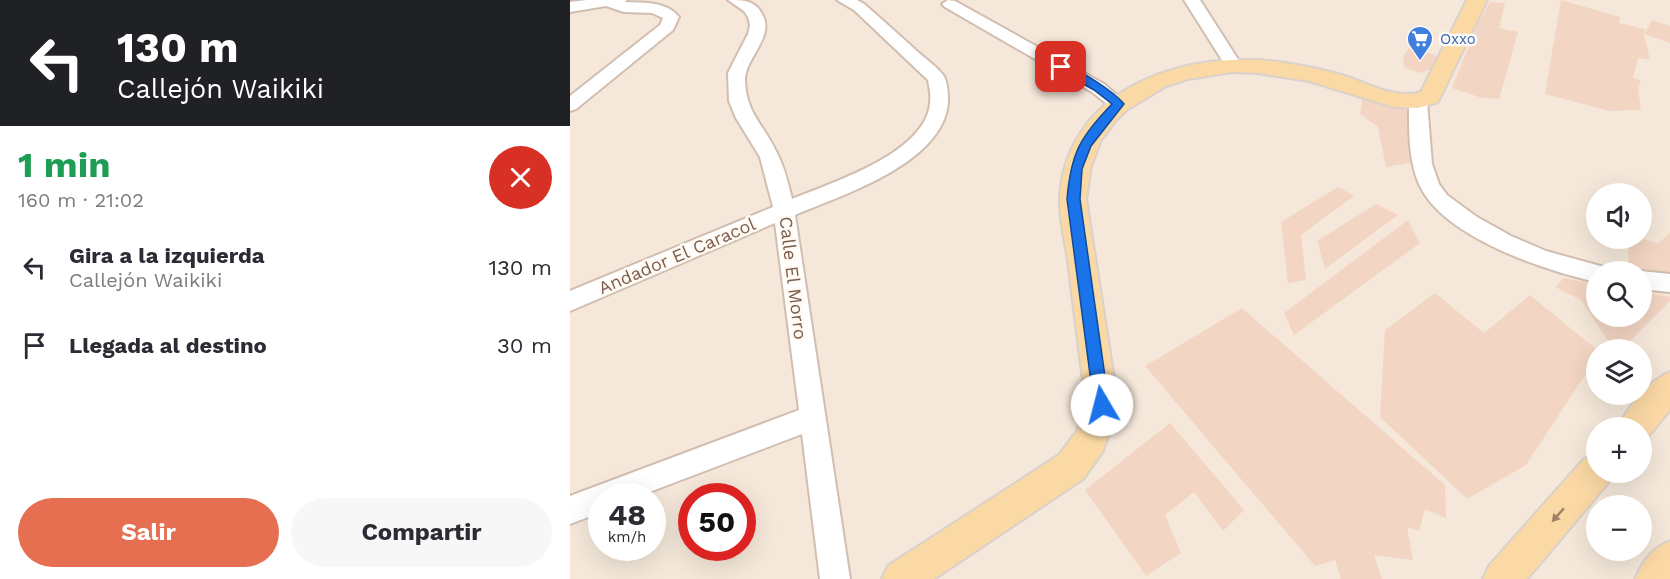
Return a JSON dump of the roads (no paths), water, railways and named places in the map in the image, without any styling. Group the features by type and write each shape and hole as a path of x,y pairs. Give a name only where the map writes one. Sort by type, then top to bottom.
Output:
{"main road":[{"path":"902,579 1071,467 1091,440 1102,405 1074,199 1076,169 1085,145 1099,124 1118,104 1146,87 1171,76 1204,67 1233,64 1262,65 1295,71 1335,80 1402,102 1418,102 1430,97 1477,0"},
{"path":"1643,417 1670,386"},
{"path":"1502,579 1586,482"},
{"path":"1654,579 1670,559"}],"street":[{"path":"570,7 612,0 618,8 650,7 670,17 667,27 570,105"},
{"name":"Calle El Morro","path":"736,0 747,5 758,19 757,36 737,74 737,97 748,123 770,156 784,210 835,579"},
{"name":"Andador El Caracol","path":"570,301 878,171 906,152 927,133 939,111 941,93 936,78 860,7 845,0"},
{"path":"1192,0 1233,64"},
{"path":"950,4 1098,88 1118,104"},
{"path":"1418,102 1420,161 1435,196 1473,226 1518,249 1566,267 1586,271"},
{"path":"1652,281 1670,283"},
{"path":"640,483 811,418"},
{"path":"570,510 588,503"}],"place":[{"name":"Oxxo","path":"1420,62"}]}
